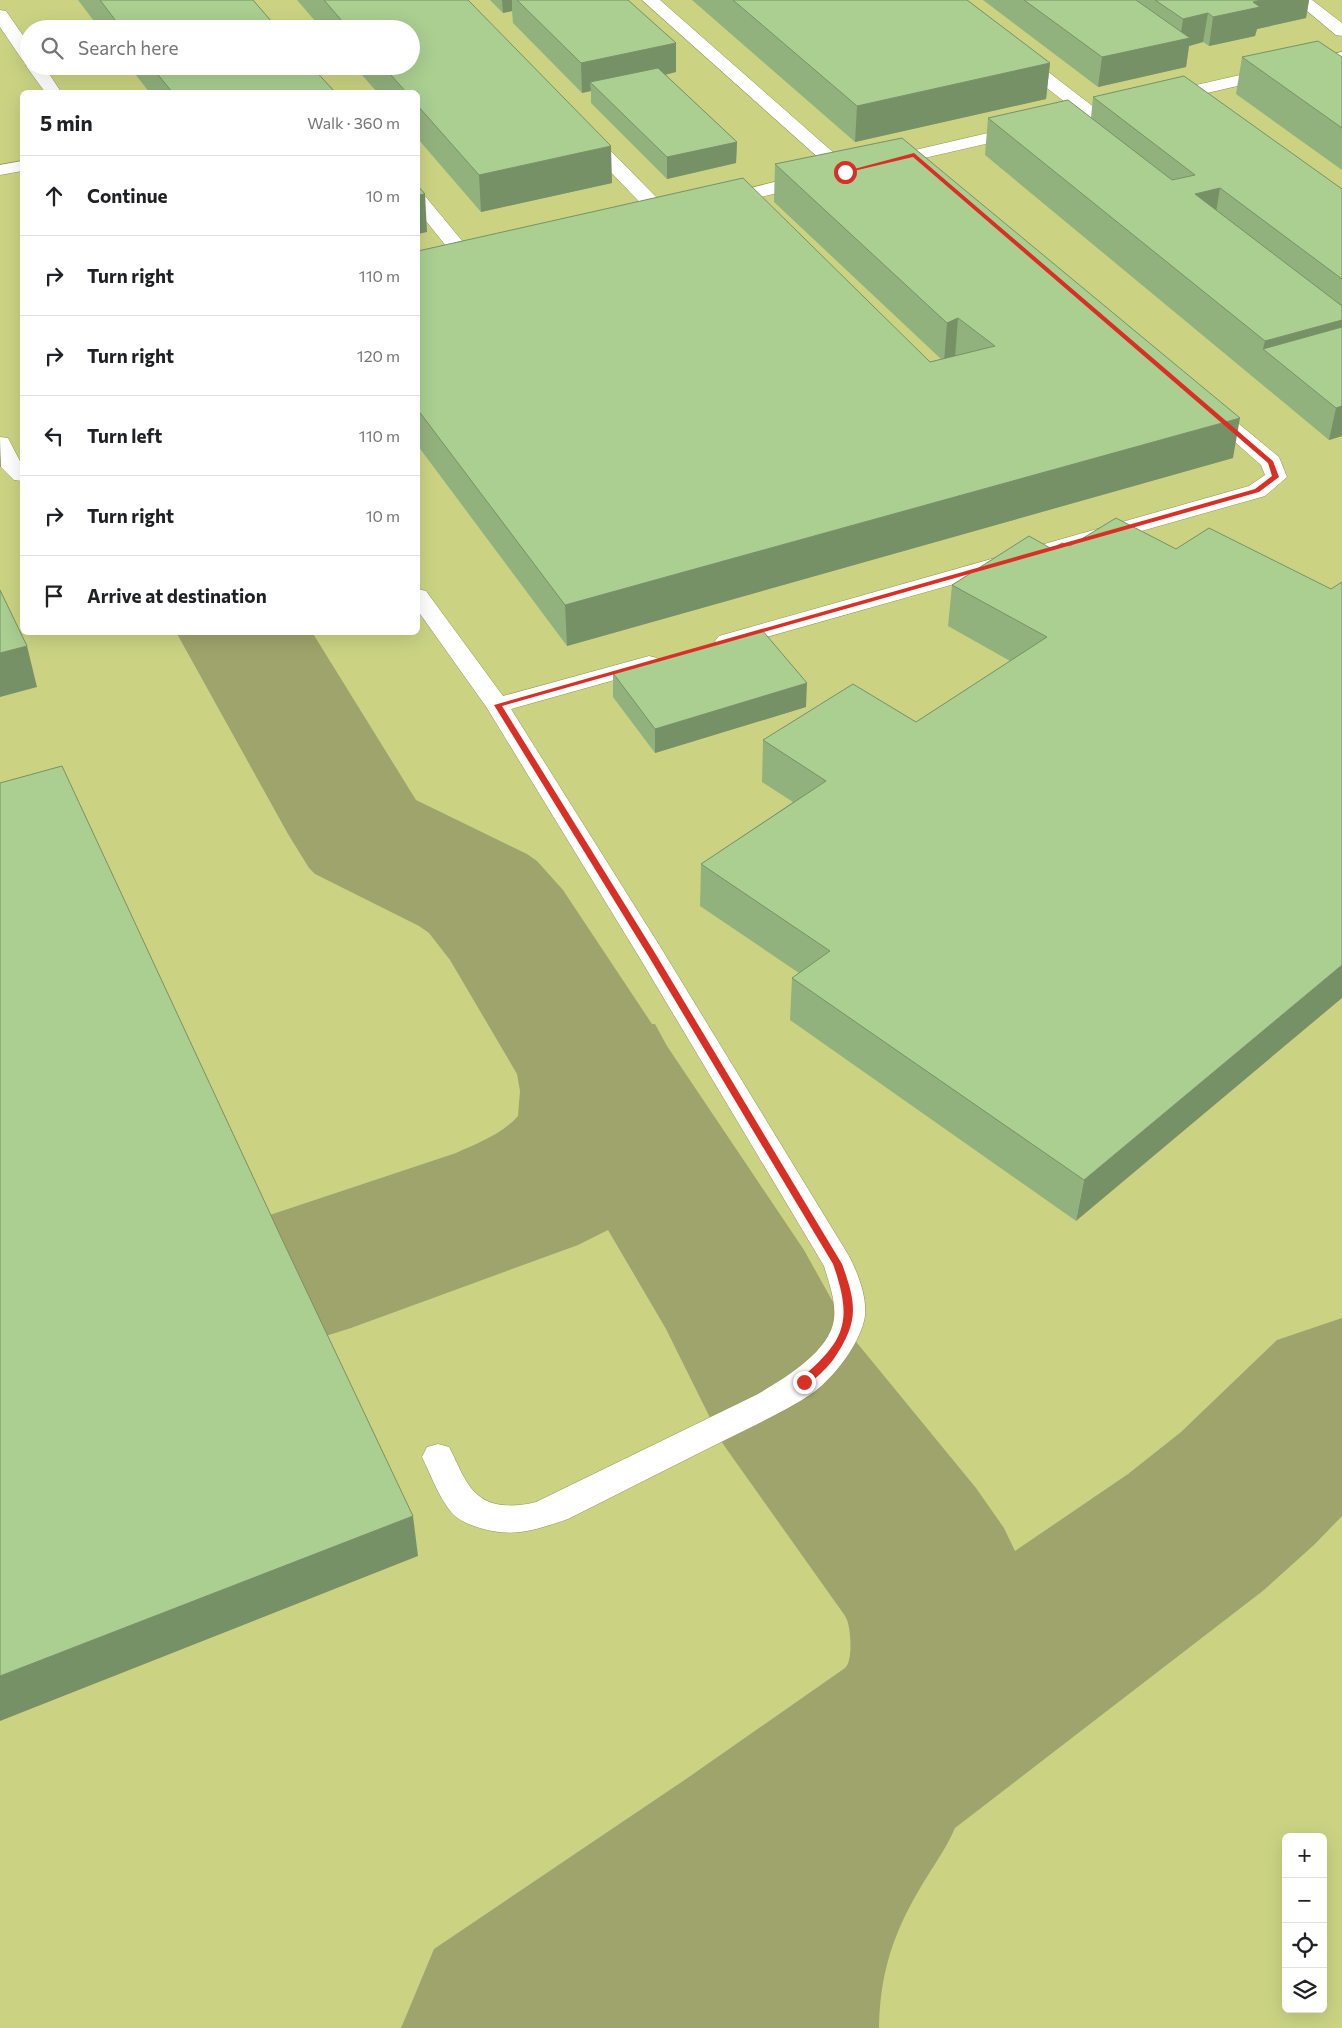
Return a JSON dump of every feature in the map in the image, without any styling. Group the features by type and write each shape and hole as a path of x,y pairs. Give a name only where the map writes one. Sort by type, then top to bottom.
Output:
{"lane":[{"path":"650,0 860,168"},
{"path":"1302,0 1342,31"},
{"path":"0,15 7,38 20,49"},
{"path":"1007,48 1091,114"},
{"path":"704,204 1342,57"},
{"path":"41,75 52,90"},
{"path":"577,128 670,211 643,218"},
{"path":"914,155 936,174"},
{"path":"0,170 20,166"},
{"path":"420,203 458,260 485,254"},
{"path":"705,648 1257,490 1276,477 1270,462 1193,395"},
{"path":"0,443 12,467 20,473"},
{"path":"420,599 498,705 652,955 838,1264 849,1304 849,1321 839,1343 824,1364 804,1382 760,1408 556,1509 530,1518 502,1518 475,1512 464,1505 438,1457"},
{"path":"498,705 667,658"}],"shaded area":[{"path":"0,0 1342,0 1342,2028 0,2028"}],"building":[{"path":"100,0 253,0 270,20 115,20"},
{"path":"324,0 468,0 611,146 479,175 420,108 420,90 404,90 391,75 420,75 420,20 341,20"},
{"path":"517,0 628,0 676,43 581,63"},
{"path":"733,0 967,0 1050,63 857,106"},
{"path":"1024,0 1136,0 1190,38 1102,57"},
{"path":"1155,0 1261,0 1253,2 1260,7 1213,17 1208,13 1183,19"},
{"path":"1318,41 1342,57 1342,128 1242,57"},
{"path":"658,68 737,142 667,157 590,82"},
{"path":"158,75 319,75 333,90 170,90"},
{"path":"1184,76 1342,189 1342,279 1220,188 1195,194 1342,306 1342,320 1265,341 988,118 1068,100 1172,180 1195,175 1093,97"},
{"path":"902,138 1240,418 565,605 420,413 420,251 743,178 930,362 995,346 958,318 947,323 775,164"},
{"path":"420,188 425,194 420,195"},
{"path":"1342,327 1342,406 1336,408 1263,349"},
{"path":"1116,518 1176,549 1209,528 1331,589 1342,582 1342,965 1084,1180 792,978 830,951 701,864 826,781 763,740 853,684 916,722 1047,637 952,585 1029,536 1052,549 1062,543 1070,546"},
{"path":"0,590 20,635 27,646 0,653"},
{"path":"762,630 807,683 655,729 613,673"},
{"path":"62,766 413,1516 0,1676 0,783"}],"taxiway":[{"path":"246,635 362,834 368,839 473,890 483,897 508,927 598,1071"},
{"path":"597,1066 598,1071"},
{"path":"288,1279 517,1199 558,1178 575,1164 588,1149 597,1132 602,1113 602,1091 598,1071"},
{"path":"598,1071 741,1300 788,1391 907,1547 935,1588 947,1622 950,1641 950,1663 947,1681 937,1708 927,1725 918,1734"},
{"path":"918,1734 1196,1532 1248,1488 1342,1393"},
{"path":"513,2028 761,1850 918,1734"},
{"path":"767,2028 768,2007 775,1966 824,1855 845,1818 871,1783"}],"route":[{"path":"804,1382 824,1364 839,1343 849,1321 849,1304 846,1288 838,1264 652,955 498,705 1257,490 1276,477 1270,462 914,155 845,172"}]}
